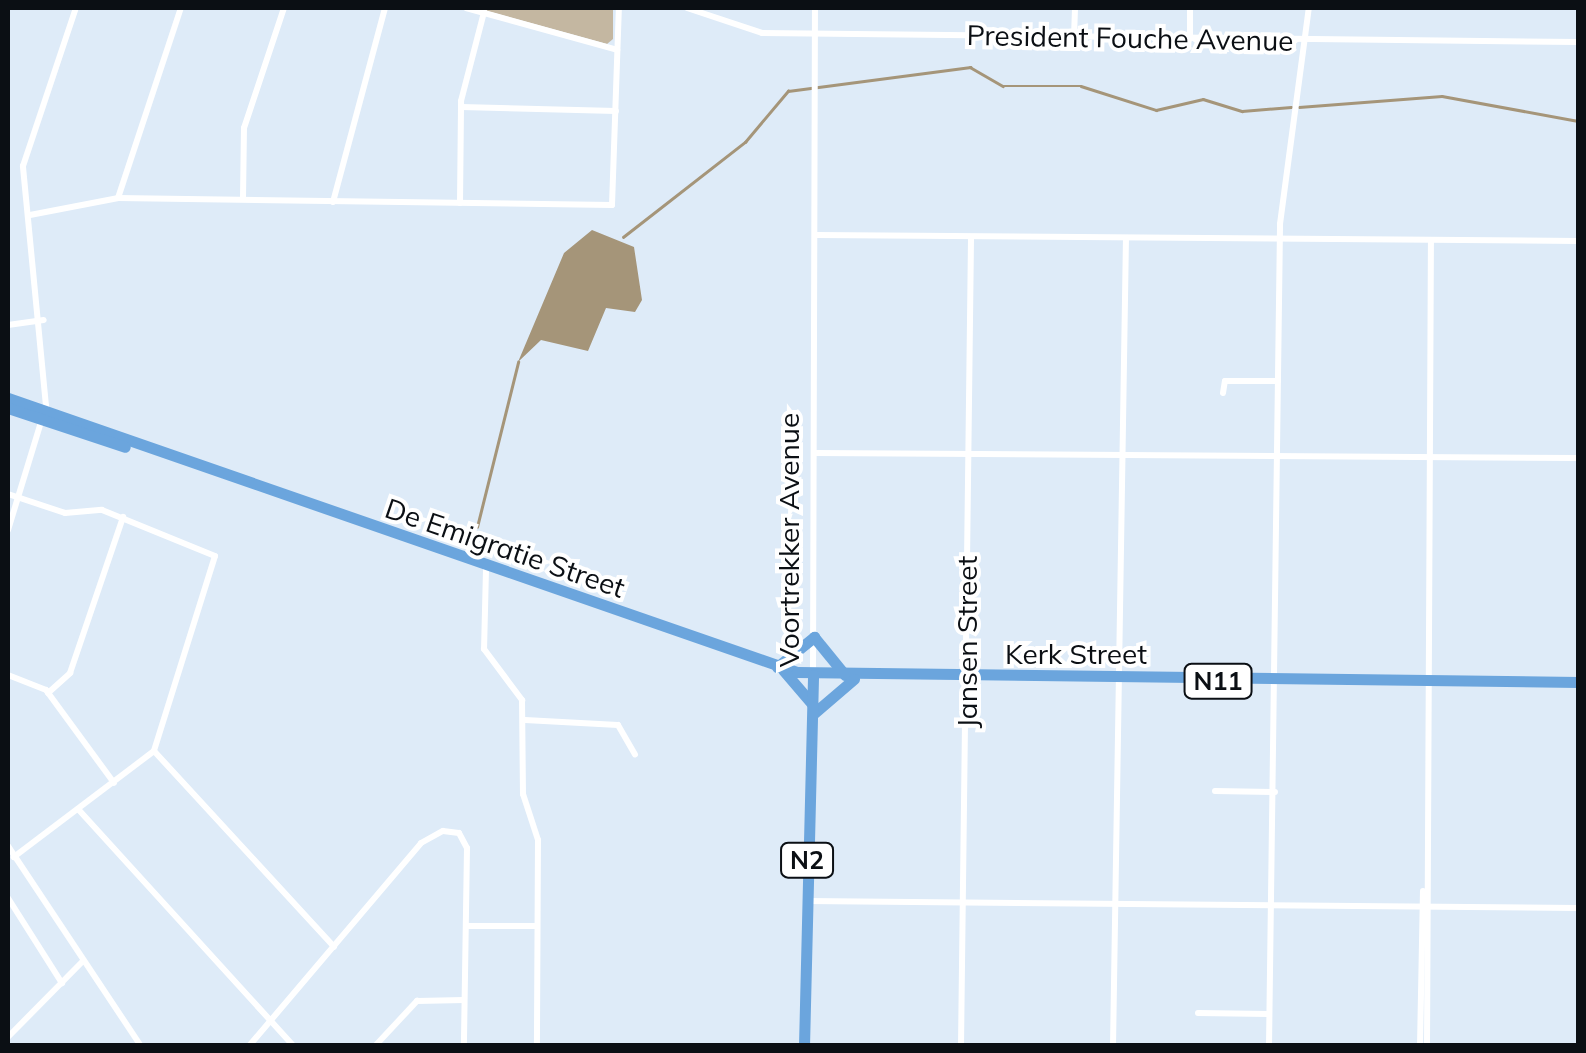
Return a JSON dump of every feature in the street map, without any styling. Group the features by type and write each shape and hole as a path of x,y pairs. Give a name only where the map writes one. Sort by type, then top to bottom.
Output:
{"highway":[{"name":"De Emigratie Street","path":"8,398 44,416"},
{"name":"De Emigratie Street","path":"8,408 44,416 182,462 779,668 813,675"},
{"path":"814,637 854,677 828,693 812,711 779,668 814,637"},
{"name":"Kerk Street","path":"813,675 1120,677 1277,683 1578,682"},
{"name":"Voortrekker Avenue","path":"804,1046 813,675"}],"street":[{"path":"8,530 44,416 44,320 25,155 76,8"},
{"path":"118,198 181,8"},
{"path":"243,198 246,118 284,8"},
{"path":"333,202 385,8"},
{"path":"466,8 617,50"},
{"path":"30,214 118,198 610,206 617,193 619,8"},
{"name":"President Fouche Avenue","path":"687,8 747,31 815,34 1578,42"},
{"name":"Voortrekker Avenue","path":"813,675 815,8"},
{"path":"1074,38 1076,8"},
{"path":"1190,8 1190,38"},
{"path":"1269,1046 1281,239 1310,41 1308,8"},
{"path":"460,204 461,108 484,12"},
{"path":"461,108 616,111"},
{"path":"817,235 1578,241"},
{"name":"Jansen Street","path":"962,1046 967,901 970,238"},
{"path":"1112,1046 1126,240"},
{"path":"1424,1046 1431,240"},
{"path":"8,325 44,320"},
{"path":"1223,393 1225,380 1278,382"},
{"path":"815,453 1578,458"},
{"path":"8,494 123,517 215,556 154,751 14,858"},
{"path":"48,693 70,674 123,517"},
{"path":"486,569 484,649 518,692 525,720 538,926 537,1046"},
{"path":"8,675 48,693 114,783"},
{"path":"525,720 615,724 635,754"},
{"path":"154,751 334,947"},
{"path":"1215,791 1275,792"},
{"path":"78,809 268,1023 294,1046"},
{"path":"249,1046 424,840 455,832 467,848 464,1046"},
{"path":"8,846 141,1046"},
{"path":"8,898 62,983"},
{"path":"806,901 1578,908"},
{"path":"466,926 538,926"},
{"path":"8,1037 82,962"},
{"path":"375,1046 418,1000 464,1000"},
{"path":"1198,1013 1270,1014"},
{"path":"123,1046 131,1036"}],"shaded area":[{"path":"476,8 613,8 613,39 607,44"},
{"path":"592,230 634,247 642,300 635,312 606,308 588,351 541,340 518,362 564,253"}],"waterway":[{"path":"623,237 745,142 788,91 970,67 1003,86 1081,86 1156,110 1203,99 1242,111 1291,107"},
{"path":"1299,107 1442,96 1578,121"},
{"path":"477,527 518,362"}]}
